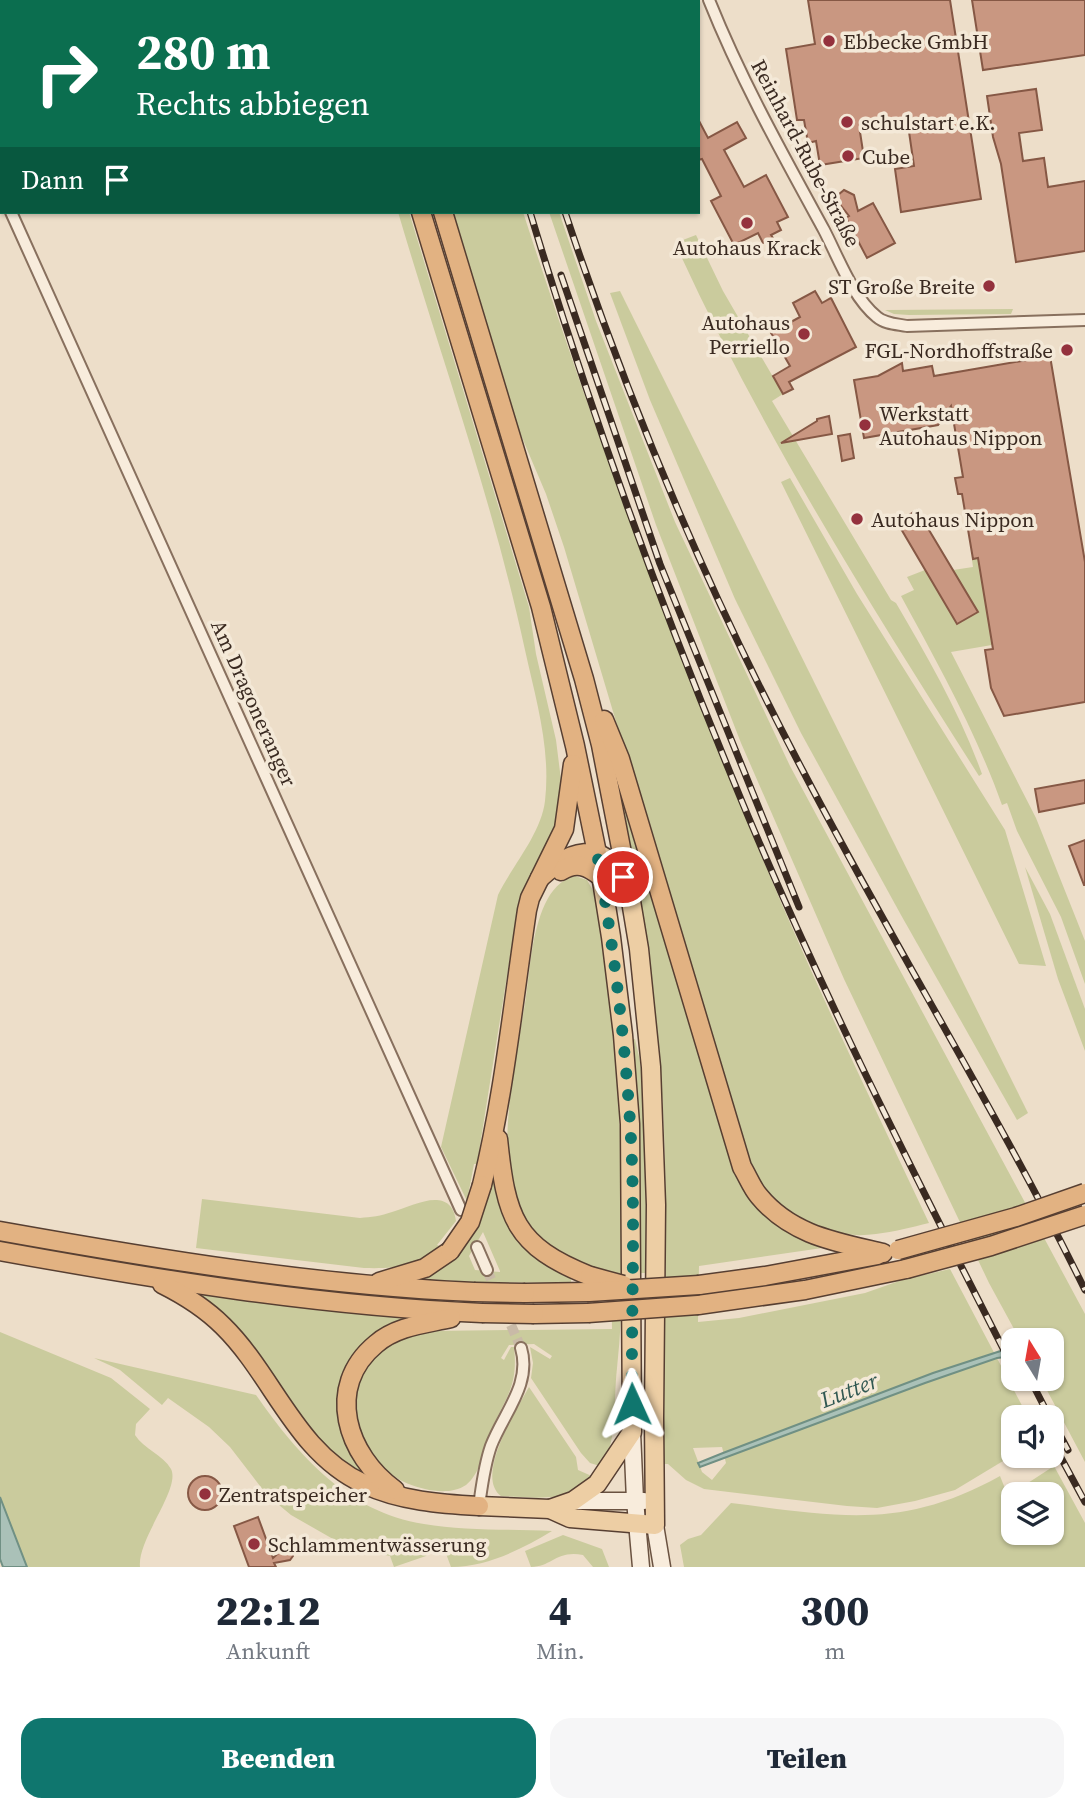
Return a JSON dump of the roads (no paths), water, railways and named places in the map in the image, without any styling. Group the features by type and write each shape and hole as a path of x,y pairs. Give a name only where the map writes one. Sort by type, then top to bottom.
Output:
{"highway":[{"path":"422,214 541,607 575,746 597,853 570,855 540,878"},
{"path":"444,214 584,679 601,746 629,889"},
{"path":"584,679 608,726 620,759 742,1167 758,1195 777,1214 801,1231 890,1252"},
{"path":"366,1286 425,1268 450,1251 470,1223 496,1126 528,905 566,821 575,746"},
{"path":"524,933 542,893 566,867 579,865 592,869 601,877"},
{"path":"496,1126 505,1193 516,1224 528,1240 545,1255 589,1284"},
{"path":"0,1231 229,1270 366,1286 525,1293 589,1284 640,1290 776,1274 890,1252 1016,1217 1085,1193"},
{"path":"0,1251 153,1279 336,1303 481,1313 588,1313 698,1305 806,1290 906,1269 1013,1239 1085,1215"},
{"path":"153,1279 206,1311 225,1328 248,1356 289,1417 328,1460 366,1485 403,1497 426,1502 479,1506"},
{"path":"403,1497 372,1469 352,1438 347,1402 355,1373 369,1351 394,1333 411,1326 481,1313"}],"main road":[{"path":"597,853 615,863 629,889 646,1009 654,1117 655,1525 662,1567"},
{"path":"597,853 622,1023 630,1124 632,1432 636,1525 641,1567"},
{"path":"479,1506 550,1509 573,1501 588,1492 606,1474 632,1432"},
{"path":"573,1501 655,1502"},
{"path":"550,1509 570,1518 655,1525"}],"street":[{"name":"Reinhard-Rube-Straße","path":"709,0 724,37 778,145 860,299 878,318 891,324 907,326 1085,320"},
{"name":"Am Dragoneranger","path":"12,214 461,1210"},
{"path":"477,1247 487,1270"},
{"path":"479,1506 483,1472 492,1445 523,1377 521,1348"}],"tunnel":[{"path":"487,1270 521,1348"}],"railway":[{"path":"531,214 598,424 648,563 701,702 761,847 829,998 1001,1344"},
{"path":"566,214 643,426 735,635 838,836 1017,1159 1085,1290"},
{"path":"561,275 660,564 799,907"},
{"path":"1036,1391 1043,1405"},
{"path":"1064,1442 1068,1450"},
{"path":"1064,1463 1085,1502"}],"place":[{"name":"Ebbecke GmbH","path":"829,41"},
{"name":"schulstart e.K.","path":"847,122"},
{"name":"Cube","path":"848,156"},
{"name":"Autohaus Krack","path":"747,223"},
{"name":"ST Große Breite","path":"989,286"},
{"name":"Autohaus Perriello","path":"804,334"},
{"name":"FGL-Nordhoffstraße","path":"1067,350"},
{"name":"Werkstatt Autohaus Nippon","path":"865,425"},
{"name":"Autohaus Nippon","path":"857,519"},
{"name":"Zentratspeicher","path":"205,1494"},
{"name":"Schlammentwässerung","path":"254,1544"}],"water label":[{"name":"Lutter","path":"849,1390"}]}
